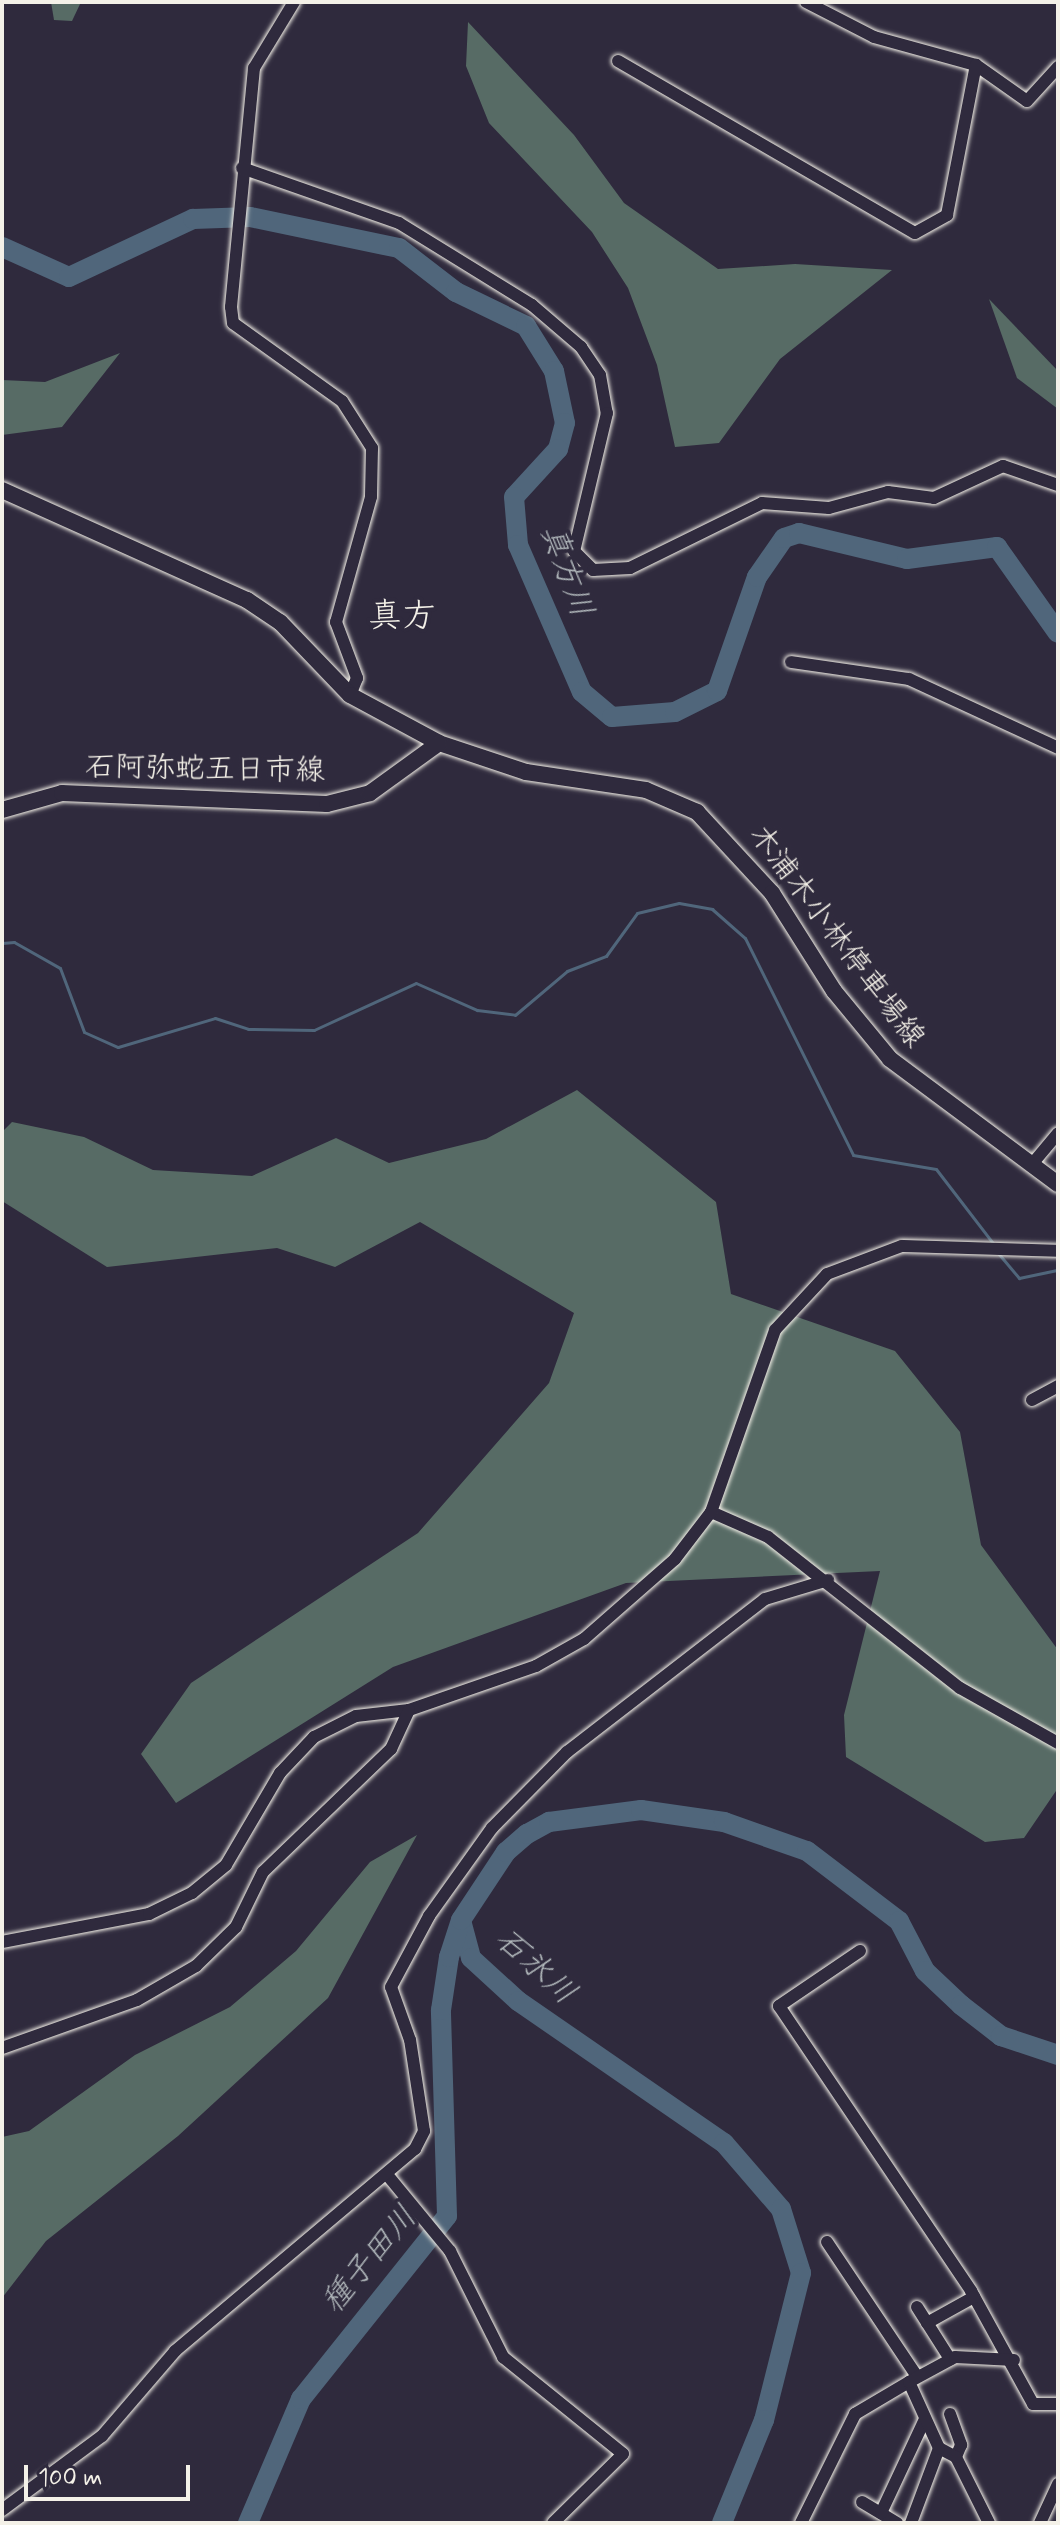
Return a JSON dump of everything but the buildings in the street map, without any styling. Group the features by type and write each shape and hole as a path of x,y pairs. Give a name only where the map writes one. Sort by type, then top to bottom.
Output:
{"main road":[{"name":"木浦木小林停車場線","path":"2,490 247,600 280,622 350,695 439,743 526,772 646,790 697,812 772,893 834,991 890,1059 1058,1184"},
{"name":"石阿弥蛇五日市線","path":"2,810 62,793 327,804 370,793 439,743"}],"street":[{"path":"294,2 254,68 242,173 233,323 342,401 363,422 372,448 371,497 336,622 357,678 350,695"},
{"path":"806,2 874,37 976,65 1027,101 1058,67"},
{"path":"618,61 915,233 947,215 976,65"},
{"path":"242,173 399,223 508,289 581,347 600,375 607,413 574,551 593,570 630,568 713,533 762,503 829,508 888,492 934,498 1003,466 1058,485"},
{"path":"791,662 909,679 1058,748"},
{"path":"1033,1163 1058,1133"},
{"path":"2,1942 149,1914 192,1893 226,1865 280,1773 314,1737 356,1716 409,1710 536,1666 584,1639 675,1559 711,1512 775,1330 827,1274 902,1246 1058,1251"},
{"path":"1032,1400 1058,1386"},
{"path":"711,1512 768,1537 828,1580 861,1615 960,1688 1058,1743"},
{"path":"2,2510 102,2436 175,2351 389,2177 424,2131 410,2040 391,1987 429,1916 492,1828 567,1752 765,1599 828,1580"},
{"path":"2,2048 137,2000 196,1966 236,1927 263,1872 391,1749 409,1710"},
{"path":"860,1951 779,2006 974,2297 1014,2360 1033,2404 1058,2404"},
{"path":"389,2177 450,2251 503,2357 623,2454 553,2523"},
{"path":"827,2242 912,2378 924,2421 939,2448 956,2457 989,2523"},
{"path":"927,2323 974,2297"},
{"path":"917,2307 950,2359"},
{"path":"801,2523 855,2414 912,2378 950,2359 1014,2360"},
{"path":"950,2414 961,2445 956,2457"},
{"path":"881,2513 924,2421"},
{"path":"911,2523 939,2448"},
{"path":"1040,2523 1058,2484"},
{"path":"862,2502 897,2523"}],"green space":[{"path":"51,2 81,2 72,21 54,20"},
{"path":"468,22 574,135 624,203 718,269 795,264 892,270 780,359 719,443 675,447 657,365 628,288 592,232 489,123 466,66"},
{"path":"989,299 1058,371 1058,409 1017,378"},
{"path":"120,353 62,427 2,435 2,380 45,382"},
{"path":"577,1090 716,1202 731,1294 895,1351 960,1432 981,1545 1058,1650 1058,1788 1024,1838 985,1842 846,1757 844,1715 880,1571 626,1583 393,1667 176,1803 141,1754 191,1683 418,1533 549,1383 574,1313 420,1222 335,1267 277,1248 107,1267 2,1201 2,1132 12,1122 84,1137 153,1170 252,1176 336,1138 389,1163 486,1139"},
{"path":"417,1835 328,1998 178,2136 46,2241 2,2298 2,2137 29,2131 135,2055 230,2007 296,1951 370,1862"}],"waterway":[{"name":"真方川","path":"2,247 69,277 193,219 250,217 399,248 456,292 526,326 554,371 565,423 558,449 514,497 518,545 582,692 612,717 675,712 717,691 757,577 784,538 799,533 907,559 997,547 1058,633"},
{"path":"2,943 14,942 60,968 84,1032 118,1047 215,1018 248,1029 314,1030 416,983 477,1010 515,1015 567,971 606,956 637,913 679,903 712,909 745,938 853,1155 936,1169 995,1246"},
{"path":"998,1253 1019,1278 1058,1270"},
{"name":"石氷川","path":"248,2523 301,2399 447,2216 441,2010 449,1957 461,1920 506,1852 527,1834 549,1822 641,1810 724,1822 807,1851 899,1921 925,1971 961,2005 1001,2036 1058,2055"},
{"name":"石氷川","path":"462,1924 471,1958 518,2001 724,2143 781,2209 801,2273 764,2420 722,2523"}],"district":[{"name":"真方","path":"402,617"}],"water label":[{"name":"種子田川","path":"370,2260"}]}
